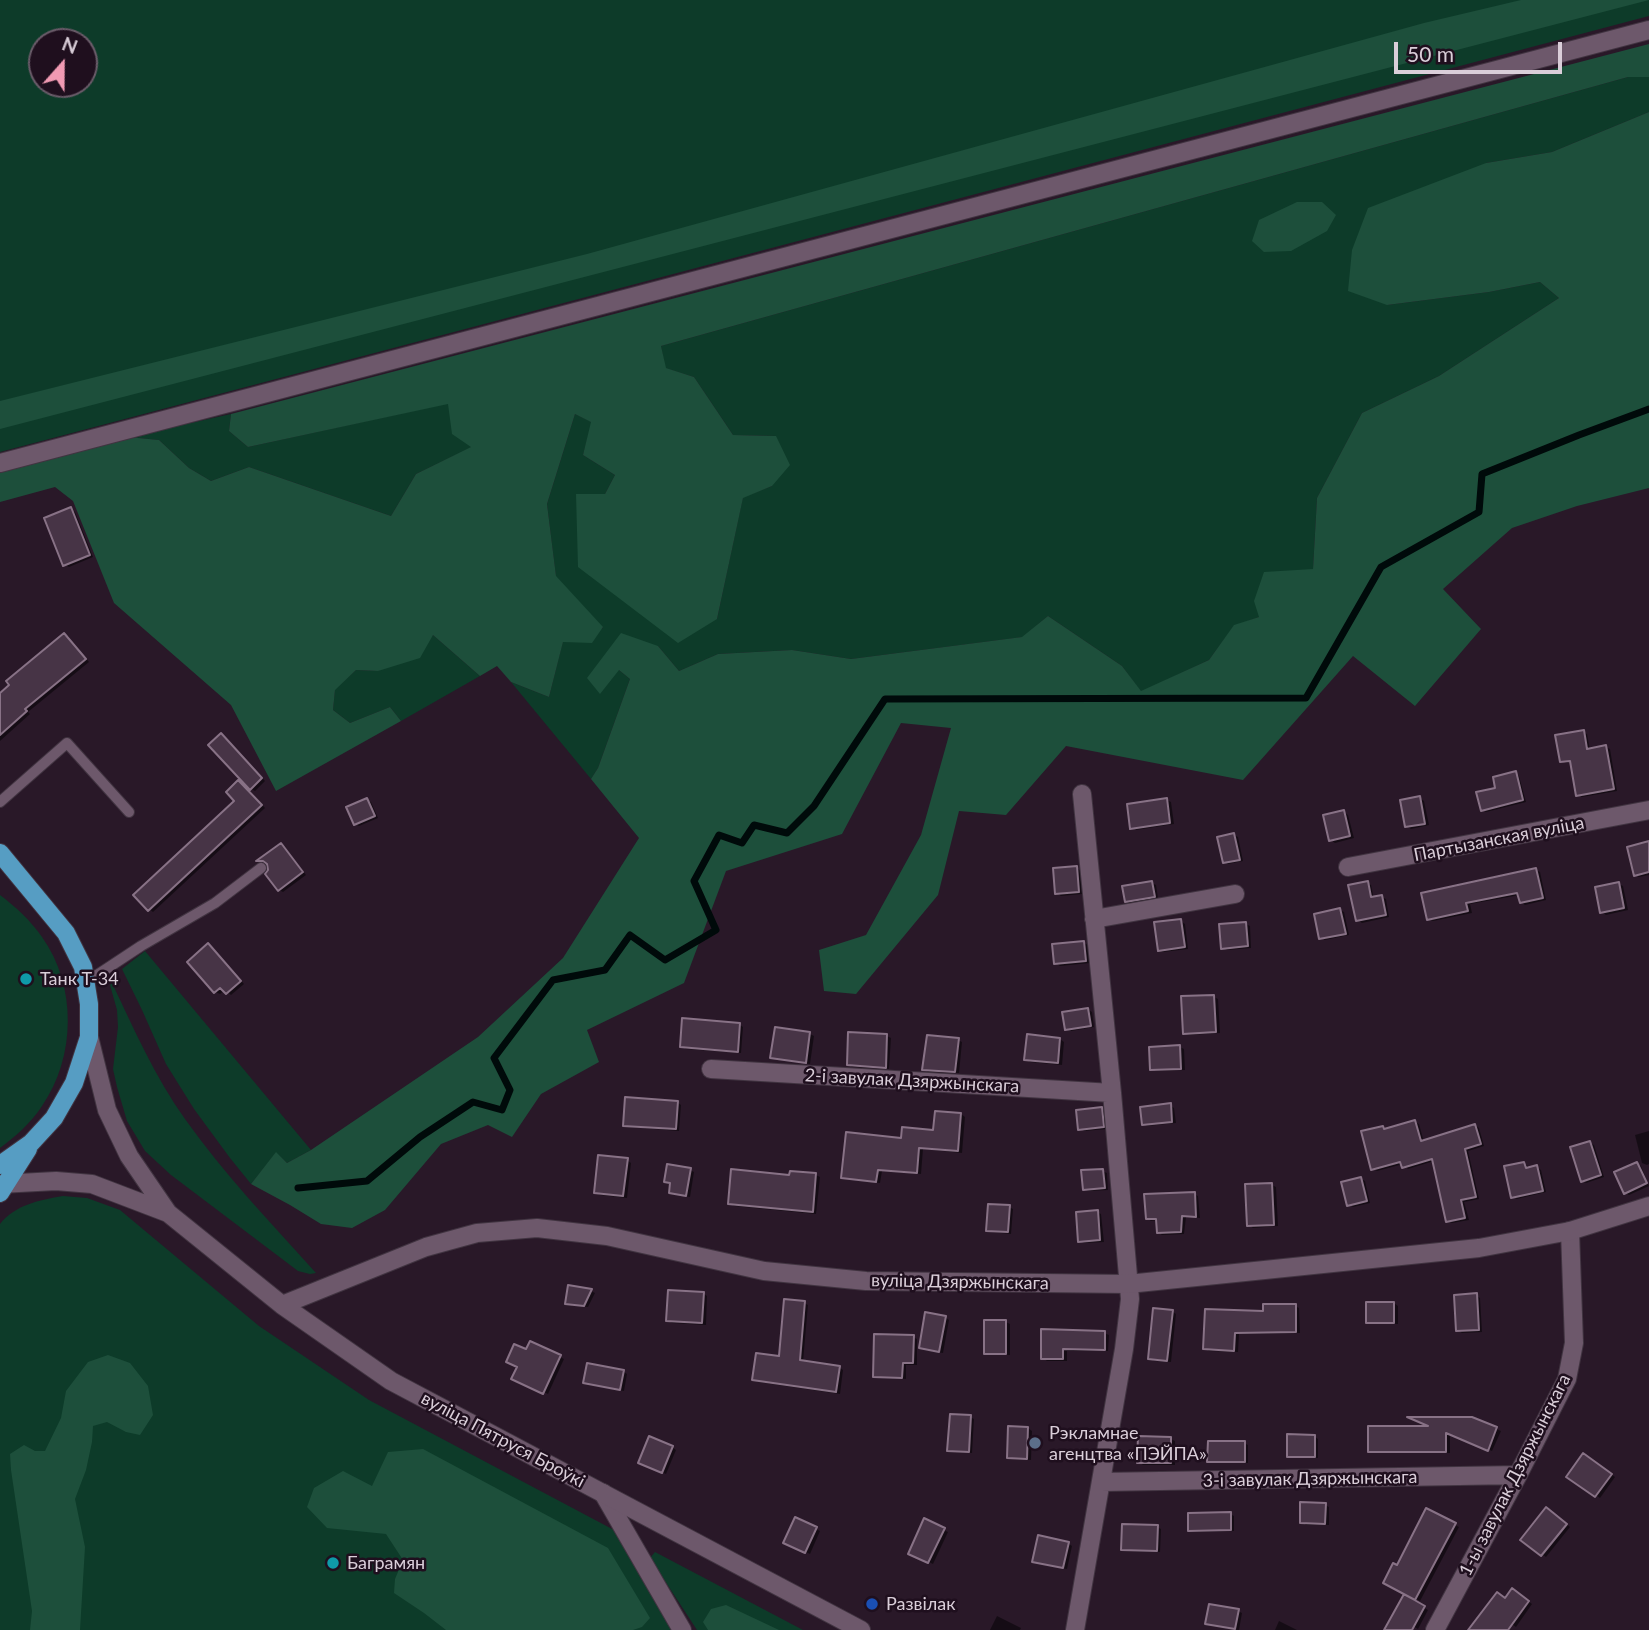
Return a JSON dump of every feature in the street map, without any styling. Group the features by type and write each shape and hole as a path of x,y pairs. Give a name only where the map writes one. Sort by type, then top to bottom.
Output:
{"main road":[{"path":"0,853 66,933 82,967 89,1004 89,1037 74,1083 54,1118 31,1143 2,1188"},
{"path":"0,871 40,900"},
{"path":"0,1165 31,1143"}],"street":[{"path":"0,463 1649,30"},
{"path":"1075,1630 1124,1349 1130,1299 1082,794"},
{"name":"Партызанская вуліца","path":"1348,867 1649,810"},
{"path":"1094,919 1235,894"},
{"name":"вуліца Пятруся Броўкі","path":"89,1037 107,1110 128,1156 168,1213 282,1305 391,1381 861,1630"},
{"name":"2-і завулак Дзяржынскага","path":"711,1069 1112,1093"},
{"name":"вуліца Пятруся Броўкі","path":"2,1188 56,1181 92,1184 168,1213"},
{"name":"вуліца Дзяржынскага","path":"282,1305 426,1247 477,1233 537,1228 607,1236 764,1270 866,1281 1128,1284 1479,1248 1570,1231 1649,1206"},
{"name":"1-ы завулак Дзяржынскага","path":"1435,1630 1567,1379 1574,1343 1570,1231"},
{"name":"3-і завулак Дзяржынскага","path":"1101,1482 1518,1475"},
{"path":"603,1493 682,1630"}],"lane":[{"path":"0,802 67,743 129,812"},
{"path":"85,983 141,946 215,903 261,868"}],"green space":[{"path":"0,0 1649,0 1649,16 0,452"},
{"path":"1521,0 1649,0 0,429 0,401 587,254 1424,23"},
{"path":"1649,44 1649,77 1628,77 661,346 666,368 694,377 733,435 776,436 790,465 772,486 743,498 717,619 678,643 578,567 576,494 605,494 615,475 583,455 591,422 575,414 547,504 556,576 603,627 592,643 563,642 549,697 511,682 497,666 480,676 433,635 420,658 378,671 356,670 335,690 333,710 350,723 390,707 401,721 276,791 231,705 114,603 73,501 55,487 0,502 0,472 128,437 159,440 189,468 211,481 249,467 391,516 416,474 471,447 452,434 448,404 248,447 229,431 231,414"},
{"path":"1628,77 1649,77 1649,112 1552,152 1486,163 1387,305 1489,292 1540,282 1559,298 1439,376 1362,413 1317,498 1313,569 1259,617 1234,626 1209,660 1141,692 1122,666 1048,616 1023,637 851,659 792,650 718,654 679,671 658,646 619,670 630,679 598,768 591,779 511,682 549,697 563,641 603,628 556,577 547,504 575,414 592,422 583,455 615,475 605,494 577,494 717,619 743,497 772,486 776,436 733,435 694,377 665,368 661,346"},
{"path":"1649,112 1649,488 1577,506 1512,528 1443,589 1481,629 1415,706 1353,656 1243,780 1066,746 1006,815 959,811 938,895 856,994 824,991 819,950 866,935 921,835 951,728 901,723 842,834 726,871 684,983 587,1030 599,1062 541,1094 512,1137 488,1125 441,1144 385,1210 352,1228 321,1224 251,1184 276,1152 287,1163 311,1150 478,1037 563,958 639,838 591,779 598,768 630,679 619,670 600,694 587,678 621,633 658,646 679,671 718,654 792,650 851,659 1022,637 1048,616 1122,666 1141,691 1209,660 1234,625 1259,617 1254,601 1264,572 1313,569 1317,498 1362,413 1439,376 1559,298 1540,282 1489,292 1387,305 1348,291 1352,250 1368,208 1486,163 1552,152"},
{"path":"1297,202 1322,202 1336,215 1327,231 1291,251 1264,252 1252,241 1259,220"},
{"path":"449,403 472,447 416,474 391,516 249,467 211,481 189,468 159,440 128,437 231,414 229,431 248,447"},
{"path":"433,635 480,676 401,721 390,707 350,723 333,710 335,689 356,670 378,671"},
{"path":"0,895 33,925 53,956 62,977 68,1022 61,1066 53,1087 33,1118 0,1148"},
{"path":"145,951 311,1150 287,1163 276,1153 251,1184 194,1109 166,1064 122,969"},
{"path":"112,983 155,1070 185,1119 232,1179 316,1273 298,1271 171,1175 145,1151 127,1121 113,1069 118,1027 117,1010 110,985"},
{"path":"63,1196 87,1198 120,1210 259,1326 369,1400 614,1530 657,1600 671,1630 0,1630 0,1224 20,1208"},
{"path":"108,1355 130,1363 148,1386 153,1415 140,1435 126,1432 107,1422 93,1426 86,1470 75,1499 85,1547 80,1630 30,1630 32,1611 10,1454 24,1445 35,1451 45,1451 61,1418 66,1391 88,1362"},
{"path":"423,1449 608,1548 650,1618 642,1627 633,1630 446,1630 394,1593 395,1579 403,1560 386,1534 327,1528 307,1507 314,1488 343,1471 372,1486 388,1452"},
{"path":"655,1552 803,1630 697,1630 650,1558"},
{"path":"726,1605 779,1630 708,1630 703,1622 711,1609"}],"building":[{"path":"71,507 90,555 63,566 44,518"},
{"path":"64,633 86,659 25,709 27,711 0,735 0,693 9,685 6,681"},
{"path":"1584,730 1587,749 1606,745 1614,789 1576,796 1570,761 1560,762 1555,735"},
{"path":"221,733 262,778 250,790 208,745"},
{"path":"1516,771 1523,800 1481,811 1476,792 1495,788 1493,777"},
{"path":"238,780 262,805 148,911 133,895 234,801 226,792"},
{"path":"1420,796 1425,824 1405,827 1400,800"},
{"path":"367,798 375,816 354,825 346,807"},
{"path":"1167,798 1170,823 1130,829 1127,804"},
{"path":"1344,810 1350,836 1329,841 1323,815"},
{"path":"1234,833 1240,860 1223,863 1217,837"},
{"path":"1649,841 1649,872 1634,876 1627,847"},
{"path":"281,843 303,872 278,891 265,874 268,870 267,864 256,861"},
{"path":"1077,866 1079,892 1055,894 1053,868"},
{"path":"1536,868 1543,898 1520,903 1517,893 1466,903 1468,911 1427,920 1421,893"},
{"path":"1152,881 1155,897 1125,902 1122,886"},
{"path":"1368,881 1371,897 1382,895 1386,915 1356,921 1348,885"},
{"path":"1619,882 1624,908 1600,913 1595,887"},
{"path":"1340,908 1346,934 1319,939 1314,914"},
{"path":"1181,919 1185,947 1158,951 1154,922"},
{"path":"1246,922 1248,946 1221,949 1219,924"},
{"path":"1084,941 1086,961 1054,964 1052,944"},
{"path":"208,943 241,981 226,994 220,988 214,993 187,962"},
{"path":"1214,995 1216,1032 1183,1034 1181,996"},
{"path":"1088,1008 1091,1026 1065,1030 1062,1012"},
{"path":"682,1018 740,1023 738,1052 680,1047"},
{"path":"775,1027 810,1032 806,1063 770,1058"},
{"path":"848,1032 887,1034 886,1068 847,1065"},
{"path":"1027,1034 1060,1038 1058,1063 1024,1060"},
{"path":"927,1035 959,1038 955,1072 922,1070"},
{"path":"1180,1045 1181,1069 1150,1070 1149,1047"},
{"path":"625,1097 678,1101 676,1129 623,1126"},
{"path":"1171,1103 1172,1122 1142,1125 1140,1107"},
{"path":"1102,1107 1104,1127 1078,1130 1076,1110"},
{"path":"935,1111 961,1113 958,1151 919,1148 917,1173 878,1170 876,1182 841,1178 846,1132 901,1138 902,1127 933,1130"},
{"path":"1415,1120 1421,1141 1475,1124 1481,1144 1465,1149 1476,1197 1461,1200 1465,1218 1446,1222 1432,1159 1402,1168 1400,1162 1371,1170 1361,1131 1383,1126 1384,1129"},
{"path":"1590,1141 1601,1175 1581,1182 1570,1147"},
{"path":"598,1155 628,1158 623,1196 594,1193"},
{"path":"1524,1162 1526,1168 1537,1165 1543,1191 1511,1198 1504,1166"},
{"path":"1637,1162 1647,1183 1624,1194 1614,1172"},
{"path":"667,1164 691,1168 686,1196 669,1193 670,1183 664,1182"},
{"path":"731,1169 789,1175 790,1171 816,1173 813,1212 728,1204"},
{"path":"1103,1169 1105,1188 1083,1190 1081,1170"},
{"path":"1361,1177 1367,1201 1347,1206 1341,1182"},
{"path":"1272,1183 1274,1225 1247,1226 1245,1184"},
{"path":"1195,1192 1196,1217 1182,1216 1181,1232 1157,1233 1156,1219 1146,1219 1144,1194"},
{"path":"988,1204 1010,1205 1008,1232 986,1231"},
{"path":"1098,1210 1100,1240 1078,1242 1076,1212"},
{"path":"568,1285 592,1289 584,1306 565,1304"},
{"path":"668,1290 704,1292 702,1323 666,1321"},
{"path":"1477,1293 1479,1330 1456,1331 1454,1295"},
{"path":"784,1299 805,1301 800,1360 840,1366 836,1392 752,1380 756,1353 779,1356"},
{"path":"1366,1302 1394,1302 1394,1323 1366,1323"},
{"path":"1263,1304 1296,1304 1296,1332 1235,1333 1234,1351 1203,1349 1205,1309 1263,1311"},
{"path":"1153,1308 1173,1310 1167,1361 1148,1359"},
{"path":"925,1312 946,1316 939,1352 919,1348"},
{"path":"984,1320 1006,1320 1006,1354 984,1354"},
{"path":"1041,1329 1105,1331 1105,1350 1063,1349 1063,1359 1041,1359"},
{"path":"874,1334 914,1335 913,1363 903,1363 902,1378 873,1377"},
{"path":"530,1341 561,1355 543,1394 511,1379 517,1367 506,1362 514,1344 526,1349"},
{"path":"587,1363 624,1370 620,1390 583,1383"},
{"path":"950,1414 971,1415 969,1452 947,1451"},
{"path":"1407,1417 1472,1417 1497,1427 1488,1451 1446,1433 1446,1452 1368,1452 1368,1426 1428,1426"},
{"path":"1008,1426 1028,1427 1027,1459 1007,1458"},
{"path":"1287,1434 1315,1435 1315,1457 1287,1457"},
{"path":"649,1436 673,1446 662,1473 638,1463"},
{"path":"1138,1436 1171,1437 1171,1463 1137,1463"},
{"path":"1208,1441 1245,1441 1245,1462 1207,1462"},
{"path":"1583,1453 1612,1474 1595,1497 1566,1477"},
{"path":"1300,1502 1326,1503 1325,1524 1300,1523"},
{"path":"1546,1507 1567,1524 1541,1556 1520,1540"},
{"path":"1426,1508 1456,1523 1415,1600 1383,1583 1393,1563 1397,1565"},
{"path":"1231,1512 1231,1530 1188,1531 1188,1513"},
{"path":"795,1517 817,1527 805,1553 783,1543"},
{"path":"924,1518 945,1528 928,1563 908,1554"},
{"path":"1122,1524 1158,1525 1157,1551 1121,1550"},
{"path":"1038,1535 1069,1542 1063,1568 1032,1562"},
{"path":"1512,1588 1529,1601 1508,1630 1468,1630 1497,1592 1505,1598"},
{"path":"1404,1594 1425,1606 1412,1630 1384,1630"},
{"path":"1209,1604 1239,1609 1235,1629 1205,1624"}],"waterway":[{"path":"298,1188 367,1181 420,1137 473,1102 502,1110 510,1090 494,1058 553,980 605,970 630,935 665,960 716,930 694,881 719,835 742,843 754,825 787,833 814,806 885,699 1306,698 1381,567 1479,512 1482,474 1649,409"}],"place":[{"name":"Танк Т-34","path":"26,979"},
{"name":"Рэкламнае агенцтва «ПЭЙПА»","path":"1035,1443"},
{"name":"Баграмян","path":"333,1563"},
{"name":"Развілак","path":"872,1604"}]}
